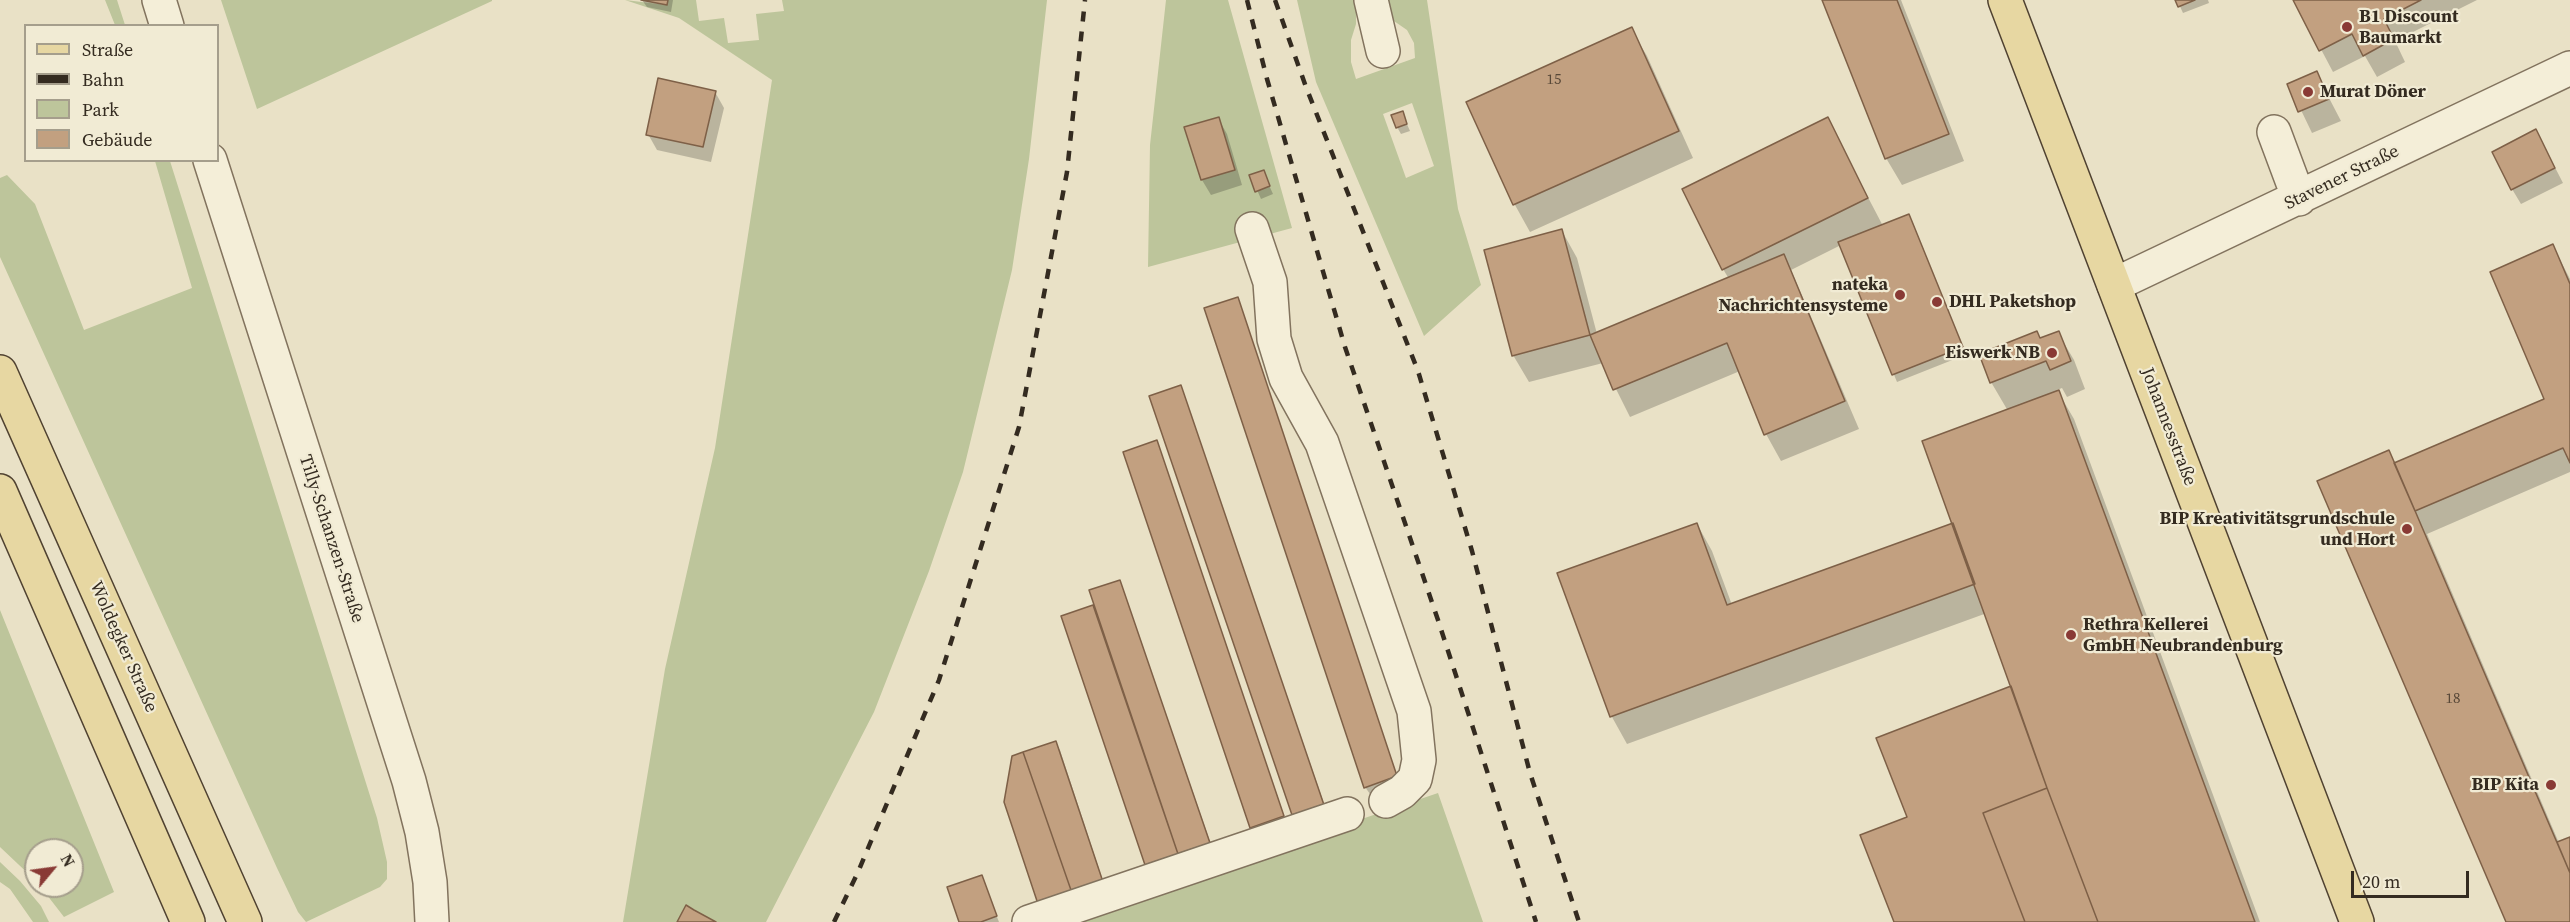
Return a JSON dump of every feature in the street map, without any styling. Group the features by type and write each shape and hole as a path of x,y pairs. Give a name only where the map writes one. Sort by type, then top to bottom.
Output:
{"main road":[{"name":"Johannesstraße","path":"2005,0 2357,922"},
{"name":"Woldegker Straße","path":"0,372 245,922"},
{"path":"0,491 188,922"}],"street":[{"path":"159,0 166,24"},
{"path":"1371,0 1383,51"},
{"name":"Stavener Straße","path":"2114,285 2299,199 2570,68"},
{"path":"2274,132 2299,199"},
{"name":"Tilly-Schanzen-Straße","path":"211,162 409,782 422,832 430,882 432,922"},
{"path":"1252,229 1270,282 1274,339 1286,378 1322,443 1414,711 1419,760 1415,779 1402,792 1386,801"},
{"path":"1029,922 1347,814"}],"green space":[{"path":"105,0 117,0 125,24 115,24"},
{"path":"221,0 492,0 492,1 257,109"},
{"path":"625,0 667,5 668,0 696,0 699,21 724,18 728,43 759,40 756,14 784,11 782,0 1047,0 1029,159 1012,270 963,472 929,571 874,712 766,922 623,922 665,669 715,448 772,80 679,18"},
{"path":"1166,0 1228,0 1292,228 1148,267 1150,145"},
{"path":"1297,0 1356,0 1356,24 1351,40 1351,62 1356,79 1415,58 1414,43 1407,30 1391,19 1383,0 1427,0 1458,209 1481,285 1424,336 1316,82","holes":["1412,103 1434,166 1406,178 1383,114"]},
{"path":"155,162 170,162 377,818 387,862 387,879 380,887 306,922 298,912 277,868 0,257 0,178 7,175 35,204 84,330 192,288"},
{"path":"0,610 114,892 64,917 49,898 84,898 84,838 24,838 24,870 0,847"},
{"path":"1438,793 1483,922 1060,922"},
{"path":"0,862 24,886 24,898 34,898 49,922 33,922 10,889 0,882"}],"building":[{"path":"641,0 668,0 667,5"},
{"path":"1822,0 1897,0 1949,134 1885,159"},
{"path":"2175,0 2195,0 2178,7"},
{"name":"B1 Discount Baumarkt","path":"2293,0 2421,0 2384,19 2394,39 2363,56 2352,34 2319,51"},
{"path":"1632,27 1679,131 1513,205 1466,102"},
{"name":"Murat Döner","path":"2317,71 2329,99 2298,112 2287,84"},
{"path":"658,78 716,91 703,147 646,135"},
{"path":"1403,111 1407,124 1396,128 1391,115"},
{"path":"1219,117 1235,170 1201,180 1184,127"},
{"path":"1828,117 1868,198 1722,270 1682,189"},
{"path":"2536,129 2555,168 2511,190 2492,152"},
{"path":"1264,170 1270,186 1255,192 1249,175"},
{"name":"nateka Nachrichtensysteme","path":"1909,214 1963,347 1892,375 1838,242"},
{"path":"1562,229 1590,335 1512,356 1484,250"},
{"path":"2553,244 2570,284 2570,463 2563,448 2415,511 2394,463 2544,399 2490,272"},
{"path":"1784,254 1845,401 1764,435 1727,343 1613,390 1590,335"},
{"path":"1238,297 1397,776 1364,788 1204,308"},
{"path":"2037,331 2040,338 2059,331 2071,361 2050,370 2046,361 1990,383 1979,354"},
{"path":"1181,385 1324,805 1292,815 1149,396"},
{"name":"Rethra Kellerei GmbH Neubrandenburg","path":"2059,390 2255,922 2098,922 2047,788 1922,441"},
{"path":"1157,440 1284,816 1250,828 1123,452"},
{"path":"2389,450 2570,873 2570,922 2506,922 2317,481"},
{"path":"1697,523 1727,605 1953,523 1975,584 1610,717 1557,573"},
{"path":"1120,580 1210,843 1178,854 1089,590"},
{"path":"1093,605 1178,854 1145,865 1061,616"},
{"path":"2011,686 2047,788 1983,813 2025,922 1894,922 1860,835 1907,817 1876,738"},
{"path":"1056,741 1103,882 1072,893 1023,752"},
{"path":"1023,752 1072,893 1038,904 1004,802 1012,756"},
{"path":"2047,788 2098,922 2025,922 1983,813"},
{"path":"2570,837 2570,873 2557,842"},
{"path":"982,875 997,916 981,922 959,922 947,887"},
{"path":"686,905 694,910 716,922 677,922"}],"railway":[{"path":"834,922 858,872 939,680 1019,427 1067,172 1085,0"},
{"path":"1247,0 1267,79 1345,347 1438,620 1536,922"},
{"path":"1275,0 1306,87 1418,371 1472,551 1530,773 1579,922"}],"place":[{"name":"B1 Discount Baumarkt","path":"2347,27"},
{"name":"Murat Döner","path":"2308,92"},
{"name":"nateka Nachrichtensysteme","path":"1900,295"},
{"name":"DHL Paketshop","path":"1937,302"},
{"name":"Eiswerk NB","path":"2052,353"},
{"name":"BIP Kreativitätsgrundschule und Hort","path":"2407,529"},
{"name":"Rethra Kellerei GmbH Neubrandenburg","path":"2071,635"},
{"name":"BIP Kita","path":"2551,785"}]}
